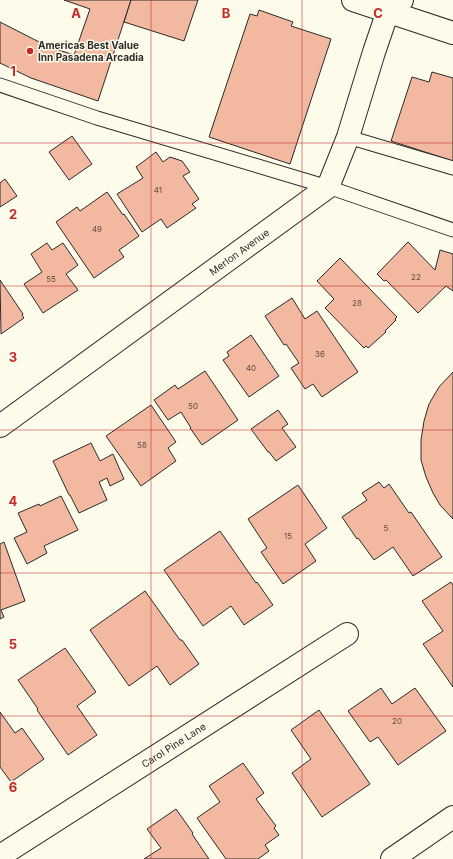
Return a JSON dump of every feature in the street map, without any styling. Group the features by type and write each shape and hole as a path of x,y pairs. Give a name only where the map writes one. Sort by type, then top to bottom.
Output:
{"street":[{"path":"353,0 394,4 453,33"},
{"path":"328,187 348,137 374,52 394,4"},
{"name":"Merlon Avenue","path":"0,426 328,187"},
{"name":"Carol Pine Lane","path":"0,856 347,634"},
{"path":"402,856 453,817"}],"lane":[{"path":"0,86 97,118 328,187 453,230"},
{"path":"348,137 453,168"}],"building":[{"name":"Americas Best Value Inn Pasadena Arcadia","path":"64,0 131,0 98,101 31,78 0,63 0,22 47,46 74,55 90,9"},
{"path":"131,0 198,0 184,41 124,22"},
{"path":"259,10 293,22 291,26 331,39 290,164 209,137 250,14 257,16"},
{"path":"432,72 453,78 453,161 391,141 412,77 429,82"},
{"path":"72,136 92,164 69,180 49,152"},
{"path":"156,152 163,162 170,157 182,161 190,172 183,176 199,199 192,204 196,208 167,228 161,219 142,232 117,194 143,178 136,167"},
{"path":"5,179 17,196 0,207 0,183"},
{"path":"107,192 139,236 119,250 124,257 94,278 56,222 77,207 80,211"},
{"path":"408,242 435,270 440,250 453,254 453,291 446,286 418,313 386,280 384,281 377,274"},
{"path":"47,243 52,250 63,243 78,265 66,274 78,290 43,313 24,284 42,272 31,254"},
{"path":"340,258 397,317 385,331 386,332 368,348 366,346 364,348 325,308 334,299 317,281"},
{"path":"0,280 23,314 22,315 24,318 1,334"},
{"path":"292,298 305,319 317,311 358,372 322,397 313,384 305,389 291,368 299,363 286,344 284,345 265,316"},
{"path":"251,335 279,376 249,397 223,360 229,356 227,352"},
{"path":"205,371 238,420 202,445 181,412 168,420 154,400 175,385 178,389"},
{"path":"453,372 453,519 440,505 426,477 421,460 421,440 429,404 439,387"},
{"path":"151,405 176,442 168,448 176,461 141,486 106,436"},
{"path":"278,410 288,424 282,428 296,447 276,461 251,429"},
{"path":"91,443 100,461 113,454 124,479 110,486 107,478 99,482 107,500 79,513 53,461"},
{"path":"379,482 384,488 389,484 409,513 411,512 442,557 413,576 393,547 374,560 342,517 367,500 362,493"},
{"path":"298,485 327,528 305,544 316,561 283,584 261,552 267,548 248,519"},
{"path":"61,496 78,530 44,546 47,553 27,564 14,538 27,532 18,513 39,504 40,506"},
{"path":"220,531 273,605 244,625 231,606 203,626 164,570"},
{"path":"4,542 25,601 1,610 4,617 0,619 0,544"},
{"path":"451,582 453,585 453,687 423,644 443,631 422,601"},
{"path":"145,591 199,664 170,685 157,666 129,686 90,630"},
{"path":"65,648 96,692 77,706 97,735 68,755 18,680"},
{"path":"381,688 392,704 415,688 446,731 398,765 378,737 370,742 348,711"},
{"path":"319,710 370,784 322,817 292,773 311,759 291,730"},
{"path":"0,712 15,733 22,728 44,759 11,782 0,767"},
{"path":"243,763 264,793 256,799 276,826 274,828 279,835 265,845 269,851 258,859 226,859 197,818 220,802 209,786"},
{"path":"176,809 209,859 144,859 161,848 147,829"}],"place":[{"name":"Americas Best Value Inn Pasadena Arcadia","path":"30,51"}]}
